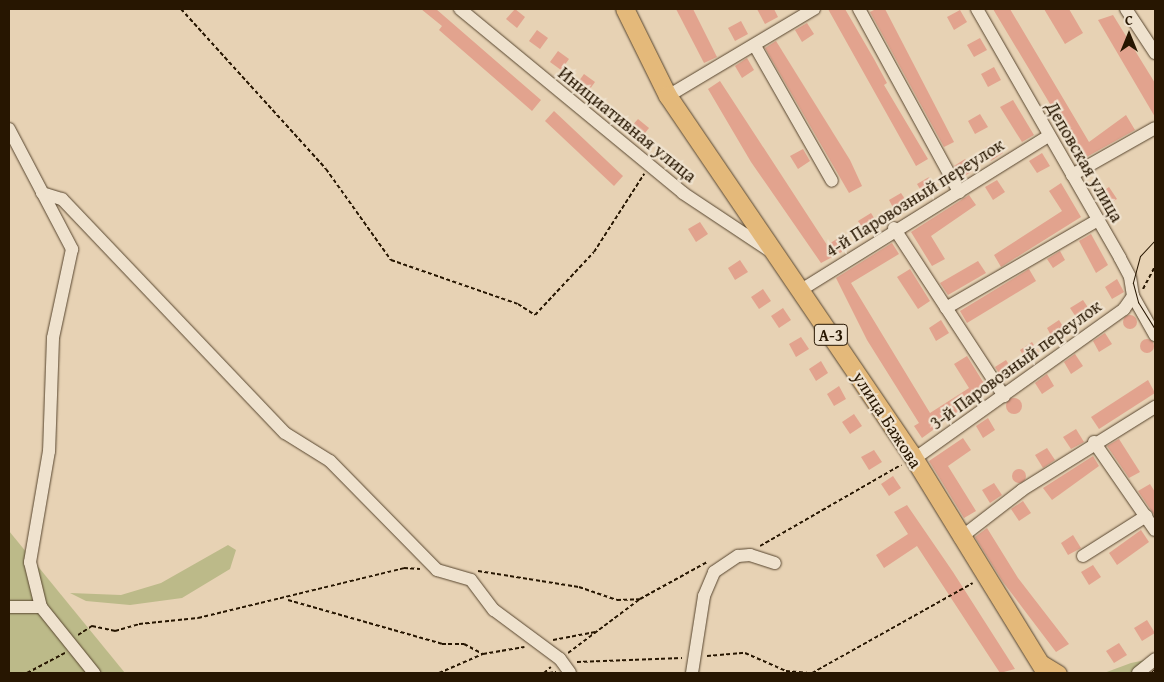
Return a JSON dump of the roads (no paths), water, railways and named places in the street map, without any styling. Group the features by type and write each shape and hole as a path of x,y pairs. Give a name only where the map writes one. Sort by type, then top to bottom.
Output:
{"highway":[{"name":"улица Бажова","path":"625,9 668,96 780,258 914,459 960,538 1045,669"}],"main road":[{"name":"улица Бажова","path":"1045,669 1059,673"}],"street":[{"name":"Инициативная улица","path":"460,9 684,193 780,258"},
{"path":"668,96 755,46 814,9"},
{"path":"859,9 959,192"},
{"name":"Деповская улица","path":"976,9 1072,175 1096,221 1130,277 1133,296 1155,335"},
{"path":"1126,9 1155,54"},
{"path":"755,46 832,181"},
{"path":"1072,175 1155,128"},
{"path":"9,129 72,250 53,338 49,451 30,562 40,608 94,673"},
{"name":"4-й Паровозный переулок","path":"801,290 894,228 959,192 1048,136"},
{"path":"42,193 62,199 286,433 330,461 437,570 471,580 494,610 536,646 560,659 570,673"},
{"path":"946,308 1096,221"},
{"path":"894,228 1004,396"},
{"name":"3-й Паровозный переулок","path":"914,459 1124,309 1133,296"},
{"path":"960,538 1094,442 1155,408"},
{"path":"1094,442 1155,530"},
{"path":"1084,556 1146,516"},
{"path":"692,673 703,623 704,596 714,572 738,556 750,554 774,563"},
{"path":"9,607 40,608"},
{"path":"1138,673 1155,658"}],"tram line":[{"path":"1155,240 1140,256 1133,283 1138,302 1155,329"},
{"path":"1150,673 1155,668"}]}
